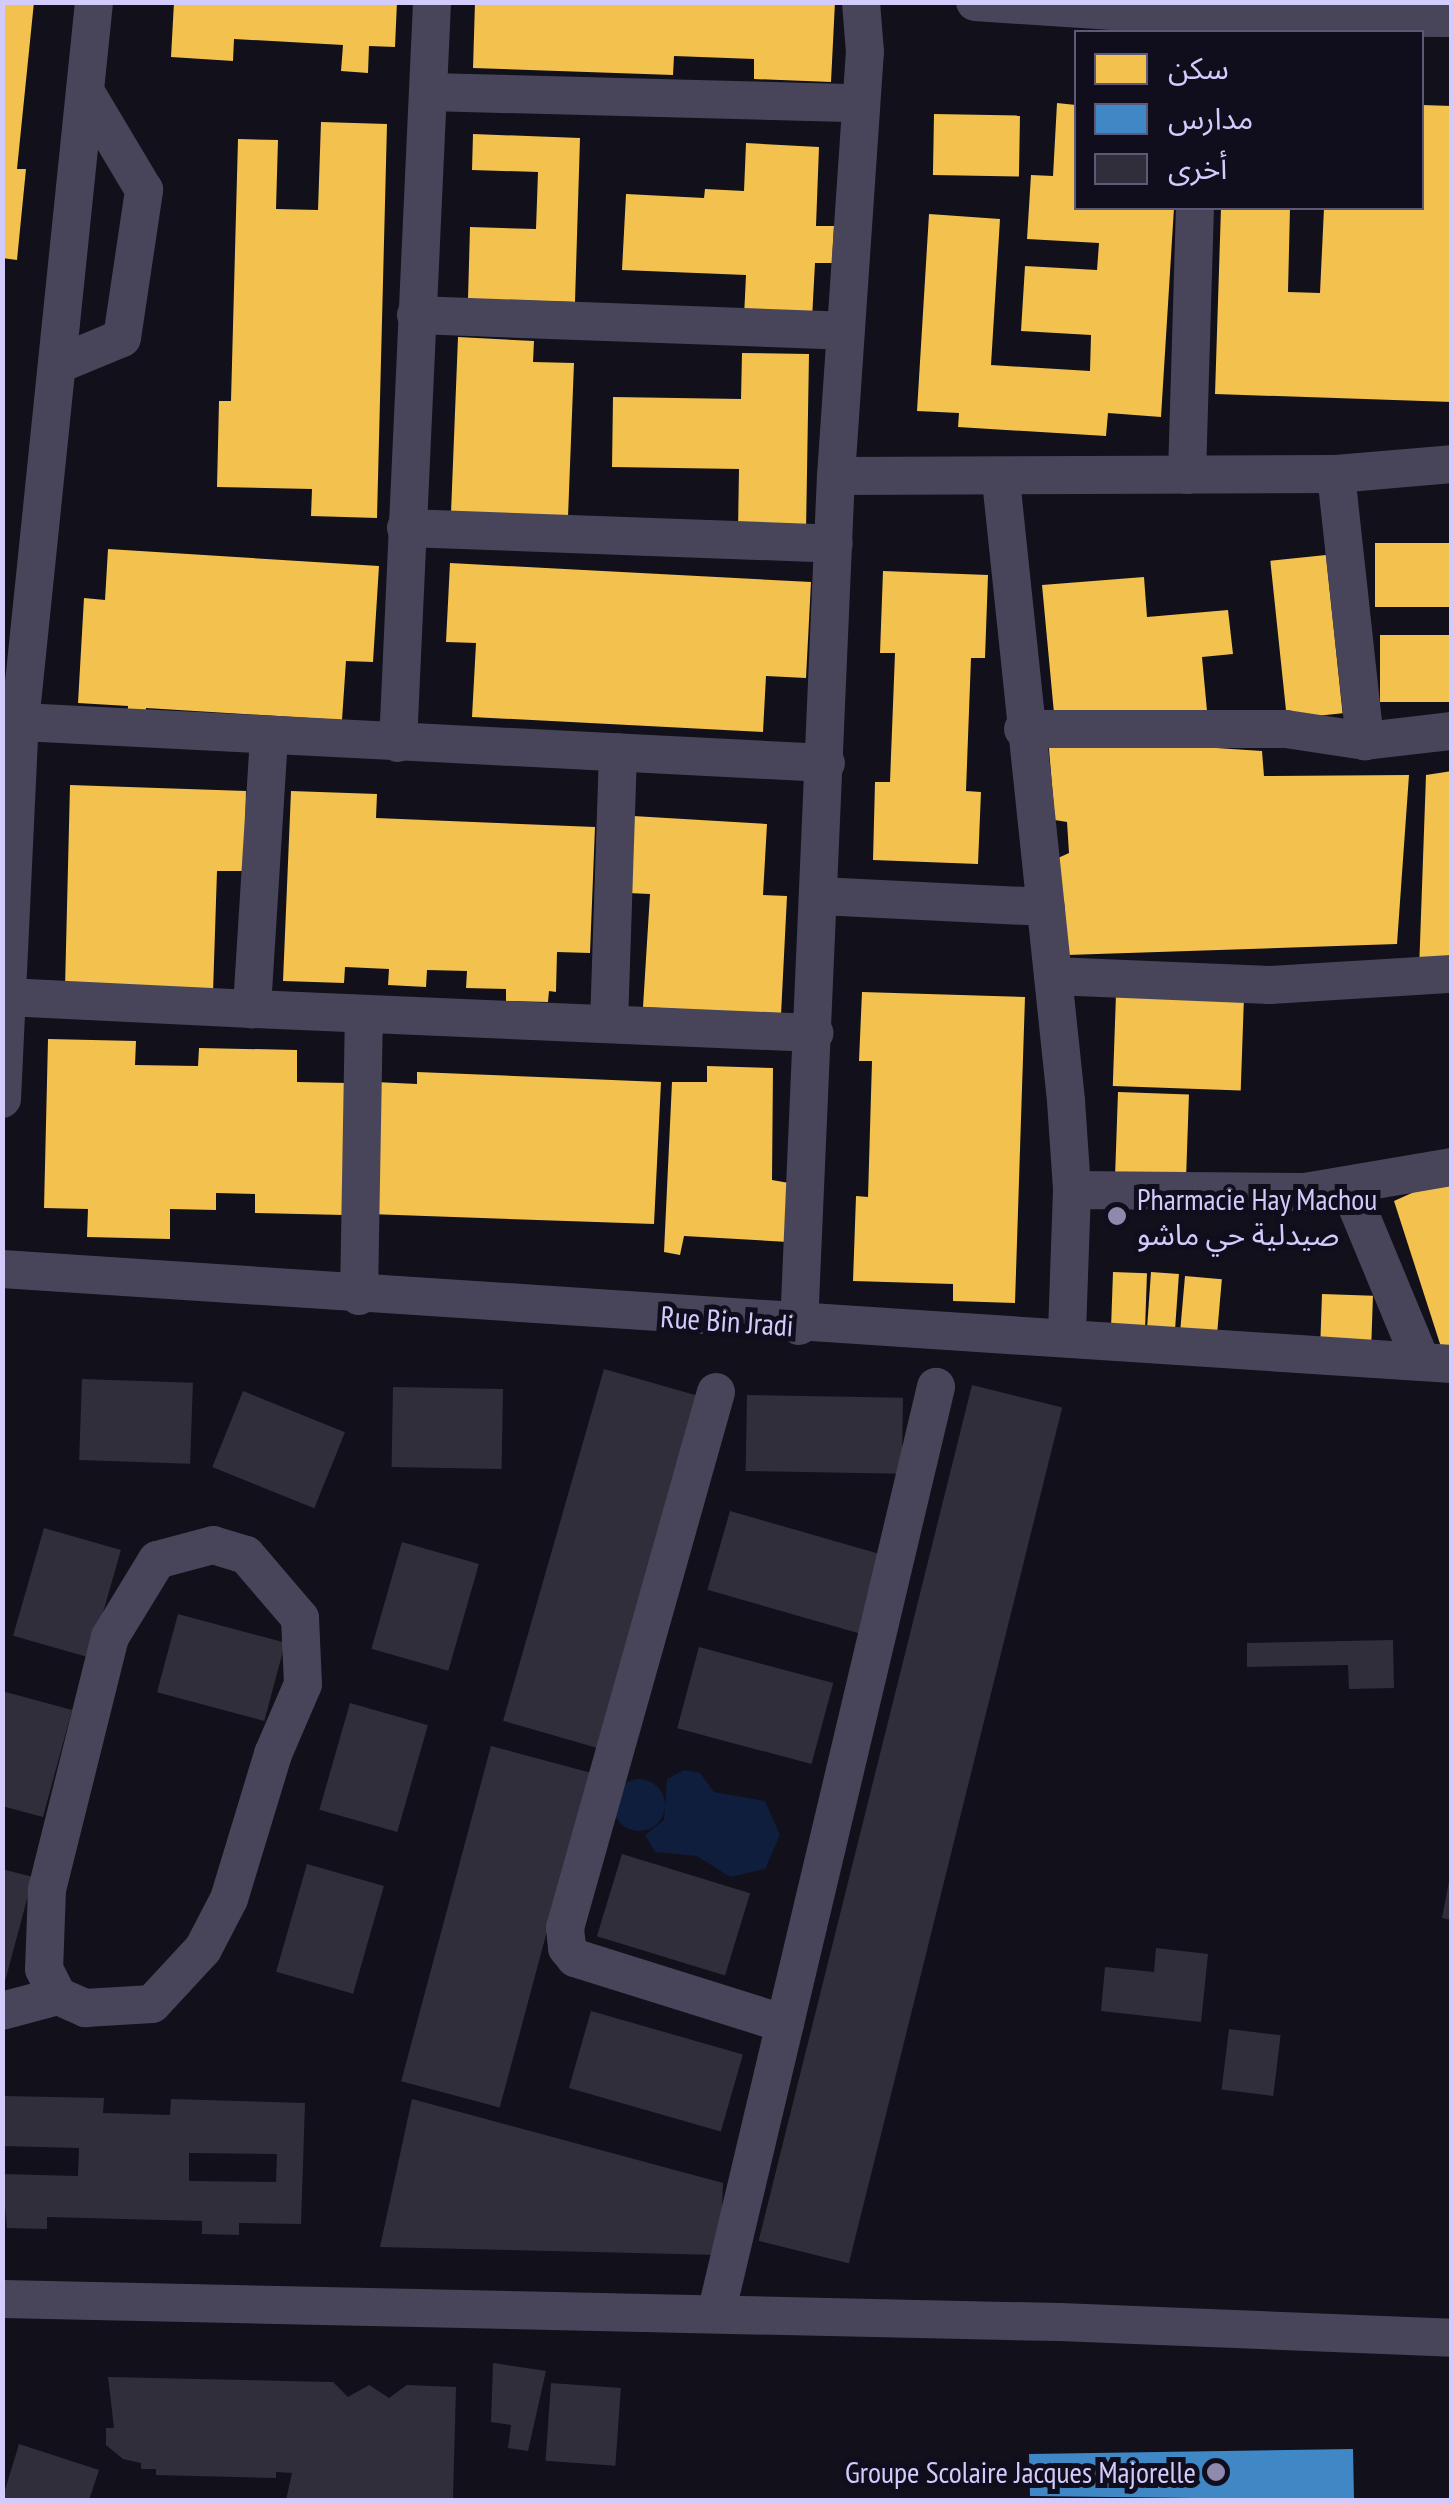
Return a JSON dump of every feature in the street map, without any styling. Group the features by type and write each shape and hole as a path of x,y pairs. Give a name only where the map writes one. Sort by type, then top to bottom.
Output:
{"street":[{"path":"2,1099 12,722 57,365 94,2"},
{"path":"398,744 432,2"},
{"path":"799,1326 836,476 857,103 865,52 861,2"},
{"path":"974,2 1201,18 1452,18"},
{"path":"57,365 122,338 144,190 84,91"},
{"path":"430,92 857,103"},
{"path":"1187,475 1195,210"},
{"path":"416,315 844,331"},
{"path":"836,476 1001,480 1336,474 1452,464"},
{"path":"1336,474 1365,741"},
{"path":"1001,480 1023,728 1054,976 1072,1190 1068,1335"},
{"path":"406,528 834,544"},
{"path":"12,722 826,763"},
{"path":"1023,728 1286,729 1365,741 1452,731"},
{"path":"252,1009 269,737"},
{"path":"609,1024 618,752"},
{"path":"820,896 1046,907"},
{"path":"1054,976 1270,985 1452,974"},
{"path":"6,996 364,1016 814,1033"},
{"path":"358,1296 364,1016"},
{"path":"1072,1190 1305,1192 1452,1166"},
{"path":"1348,1185 1436,1363"},
{"name":"Rue Bin Jradi","path":"2,1270 799,1326 1068,1335 1436,1363"},
{"path":"716,2314 936,1386"},
{"path":"716,1392 566,1928 567,1948 575,1958 785,2024"},
{"path":"2,2010 58,1996 85,2008 152,2004 181,1979 229,1899 273,1754 303,1684 300,1618 246,1555 213,1545 157,1560 110,1637 47,1888 44,1969 58,1996"},
{"path":"2,2299 716,2314 1452,2338"}],"water":[{"path":"684,1770 700,1773 714,1792 765,1801 780,1835 765,1869 730,1877 697,1856 655,1852 645,1835 664,1820 667,1779"},
{"path":"639,1779 657,1787 665,1805 657,1823 639,1831 621,1823 613,1805 621,1787"}],"building: سكن":[{"path":"2,2 34,2 17,169 26,169 17,260 2,258"},
{"path":"174,2 397,2 395,47 369,46 368,73 341,71 343,45 234,39 233,61 171,57"},
{"path":"475,2 835,2 831,82 754,79 754,59 674,56 673,75 473,68"},
{"path":"1057,103 1074,105 1074,210 1174,210 1161,417 1108,413 1106,436 958,427 959,413 917,411 929,214 1000,219 991,365 1090,371 1091,335 1021,331 1025,266 1097,270 1099,243 1027,239 1031,175 1053,176"},
{"path":"1424,105 1452,106 1452,402 1215,394 1221,210 1290,210 1288,292 1320,293 1324,210 1424,210"},
{"path":"934,114 1020,116 1019,176 933,175"},
{"path":"321,122 387,124 377,518 311,516 312,489 217,487 219,401 231,401 238,139 278,140 276,209 318,210"},
{"path":"473,134 580,138 575,302 468,299 470,227 536,229 538,172 472,170"},
{"path":"746,143 819,147 816,226 834,226 832,263 815,263 812,319 744,317 746,275 622,270 626,194 704,198 705,189 744,191"},
{"path":"458,337 534,341 533,362 574,363 568,517 451,513"},
{"path":"742,353 809,354 806,532 738,531 739,469 612,467 613,397 741,399"},
{"path":"1375,543 1452,543 1452,607 1375,607"},
{"path":"108,549 379,566 373,662 346,661 342,720 146,708 145,723 127,721 128,706 78,703 84,598 105,600"},
{"path":"1326,555 1343,713 1287,719 1270,561"},
{"path":"450,563 811,582 806,678 766,676 763,732 472,717 476,643 446,642"},
{"path":"883,571 988,575 985,658 971,658 966,791 981,792 978,864 873,860 875,782 890,782 895,653 880,653"},
{"path":"1144,577 1147,617 1228,610 1233,654 1202,657 1207,711 1055,724 1042,585"},
{"path":"1380,635 1452,635 1452,702 1380,702"},
{"path":"1048,737 1262,751 1264,776 1409,775 1397,944 1067,955 1058,858 1069,853 1067,822 1055,820"},
{"path":"1452,771 1452,959 1419,971 1426,775"},
{"path":"70,785 246,791 244,871 217,871 213,993 65,988"},
{"path":"291,791 377,794 376,818 595,827 590,953 557,952 556,992 549,991 548,1002 506,1001 506,989 466,988 467,971 427,970 426,987 388,985 389,969 345,967 344,983 283,981"},
{"path":"633,816 767,824 763,895 787,896 781,1015 643,1007 650,894 628,893"},
{"path":"862,992 1025,997 1015,1303 953,1301 953,1284 853,1281 856,1196 868,1197 872,1061 859,1061"},
{"path":"1116,994 1244,998 1241,1090 1113,1086"},
{"path":"48,1039 136,1041 135,1065 198,1066 199,1048 297,1050 297,1082 347,1083 344,1215 255,1213 255,1194 216,1193 216,1210 170,1209 170,1239 87,1237 88,1209 44,1208"},
{"path":"707,1066 773,1068 772,1180 789,1183 788,1242 684,1236 680,1255 664,1252 672,1082 707,1082"},
{"path":"417,1072 661,1082 654,1224 369,1214 375,1082 417,1084"},
{"path":"1118,1092 1189,1094 1186,1186 1115,1184"},
{"path":"1452,1175 1452,1348 1442,1350 1394,1201"},
{"path":"1113,1272 1147,1273 1145,1333 1111,1332"},
{"path":"1151,1272 1179,1274 1175,1331 1147,1329"},
{"path":"1185,1276 1222,1279 1217,1332 1180,1329"},
{"path":"1322,1294 1373,1296 1371,1347 1320,1345"}],"building: مدارس":[{"path":"1353,2449 1354,2500 1030,2496 1029,2454"}],"building: أخرى":[{"path":"604,1369 701,1397 600,1749 503,1721"},
{"path":"82,1379 193,1383 190,1464 79,1460"},
{"path":"972,1385 1062,1407 849,2263 759,2241"},
{"path":"393,1387 503,1389 502,1469 392,1467"},
{"path":"243,1391 345,1432 314,1508 212,1467"},
{"path":"747,1395 903,1398 902,1474 746,1471"},
{"path":"730,1511 886,1556 863,1634 707,1590"},
{"path":"44,1528 121,1550 90,1658 13,1636"},
{"path":"402,1542 479,1564 448,1671 371,1649"},
{"path":"178,1614 285,1643 264,1721 157,1692"},
{"path":"1393,1640 1394,1688 1349,1689 1348,1665 1247,1667 1247,1643"},
{"path":"699,1647 833,1683 812,1764 677,1728"},
{"path":"2,1691 72,1710 43,1817 2,1806"},
{"path":"350,1703 428,1725 397,1832 319,1810"},
{"path":"491,1746 590,1772 500,2108 401,2081"},
{"path":"622,1854 750,1893 725,1975 597,1936"},
{"path":"307,1864 384,1886 353,1994 276,1972"},
{"path":"2,1869 33,1877 4,1985 2,1985"},
{"path":"1452,1876 1452,1920 1442,1918"},
{"path":"1156,1948 1208,1954 1201,2022 1101,2011 1105,1967 1154,1972"},
{"path":"591,2011 743,2055 721,2131 569,2088"},
{"path":"1229,2029 1281,2035 1273,2096 1222,2090"},
{"path":"2,2096 104,2098 103,2113 170,2115 171,2099 305,2103 301,2224 239,2223 239,2235 202,2234 202,2221 47,2217 47,2229 7,2228 2,2174 78,2176 79,2148 2,2146","holes":["189,2153 277,2154 276,2182 189,2181"]},
{"path":"412,2099 723,2183 720,2255 380,2247"},
{"path":"493,2363 546,2371 528,2451 508,2448 511,2425 491,2422"},
{"path":"108,2377 333,2382 348,2397 369,2385 389,2398 407,2385 456,2387 453,2498 286,2500 292,2473 276,2472 276,2478 156,2475 156,2469 141,2469 141,2463 123,2459 106,2445 106,2428 114,2428"},
{"path":"551,2383 621,2388 615,2466 546,2461"},
{"path":"19,2444 99,2470 89,2500 2,2500"}],"place":[{"name":"Pharmacie Hay Machou صيدلية حي ماشو","path":"1117,1216"},
{"name":"Groupe Scolaire Jacques Majorelle","path":"1216,2472"}]}
